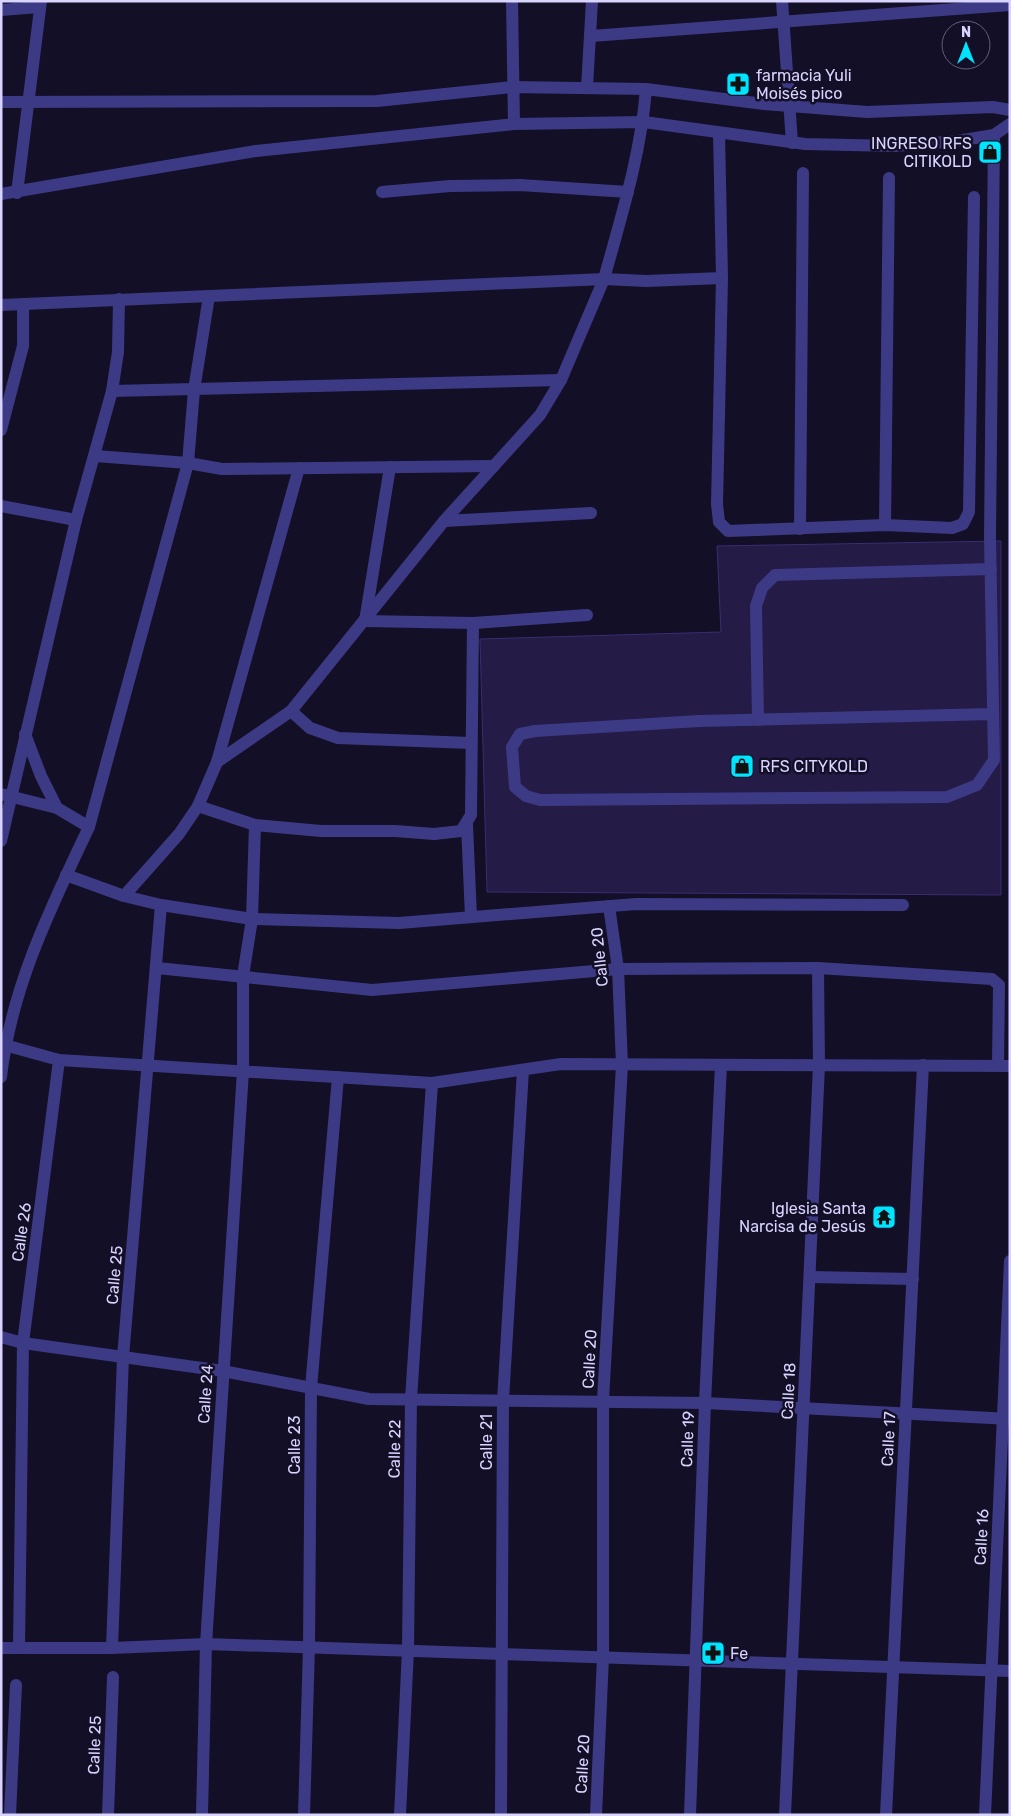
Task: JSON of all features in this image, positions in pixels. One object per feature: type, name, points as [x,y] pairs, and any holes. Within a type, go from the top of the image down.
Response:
[{"type":"street","points":[[512,1],[514,124]]},
{"type":"street","points":[[587,87],[592,1]]},
{"type":"street","points":[[782,1],[792,143]]},
{"type":"street","points":[[1,10],[40,4],[17,193]]},
{"type":"street","points":[[591,36],[1010,5]]},
{"type":"street","points":[[1,102],[29,100],[377,101],[512,87],[587,87],[646,89],[764,104],[867,112],[993,107],[1010,110]]},
{"type":"street","points":[[217,762],[291,711],[366,621],[383,595],[444,521],[540,415],[561,380],[604,279],[628,192],[644,122],[646,89]]},
{"type":"street","points":[[1,194],[17,193],[256,151],[514,124],[644,122],[792,143],[895,146],[957,141],[994,135],[1010,124]]},
{"type":"street","points":[[719,133],[722,278],[719,522],[728,531],[885,525],[952,528],[963,524],[969,512],[974,197]]},
{"type":"street","points":[[993,714],[758,720],[554,730],[520,734],[512,747],[515,787],[526,796],[540,800],[947,797],[976,785],[994,760],[991,569],[994,135]]},
{"type":"street","points":[[800,529],[802,173]]},
{"type":"street","points":[[885,525],[889,178]]},
{"type":"street","points":[[382,192],[450,186],[520,185],[628,192]]},
{"type":"street","points":[[1,305],[604,279],[646,281],[722,278]]},
{"type":"street","points":[[1,1077],[3,1045],[34,946],[89,827],[188,463],[194,390],[209,296]]},
{"type":"street","points":[[1,841],[7,794],[25,734],[76,520],[112,391],[118,352],[120,300]]},
{"type":"street","points":[[1,430],[23,346],[23,304]]},
{"type":"street","points":[[112,391],[561,380]]},
{"type":"street","points":[[95,456],[188,463],[222,469],[494,466]]},
{"type":"street","points":[[366,621],[390,467]]},
{"type":"street","points":[[124,896],[179,834],[198,806],[217,762],[299,468]]},
{"type":"street","points":[[1,506],[76,520]]},
{"type":"street","points":[[444,521],[591,513]]},
{"type":"street","points":[[758,720],[756,606],[762,588],[775,575],[991,569]]},
{"type":"street","points":[[366,621],[473,623],[587,615]]},
{"type":"street","points":[[198,806],[255,825],[322,831],[442,834],[461,831],[467,825],[471,815],[473,623]]},
{"type":"street","points":[[291,711],[310,728],[338,738],[471,743]]},
{"type":"street","points":[[25,734],[41,776],[57,808]]},
{"type":"street","points":[[7,794],[57,808],[89,827]]},
{"type":"street","name":"Calle 24","points":[[202,1815],[206,1644],[243,1071],[243,976],[252,918],[255,825]]},
{"type":"street","points":[[467,825],[471,917]]},
{"type":"street","points":[[66,875],[124,896],[160,905],[252,918],[399,923],[636,904],[903,905]]},
{"type":"street","name":"Calle 25","points":[[112,1648],[123,1357],[157,968],[160,905]]},
{"type":"street","name":"Calle 20","points":[[596,1815],[603,1657],[603,1400],[622,1065],[618,969],[609,906]]},
{"type":"street","points":[[3,1045],[59,1060],[432,1083],[561,1064],[1004,1066],[999,985],[992,979],[818,968],[618,969],[372,990],[157,968]]},
{"type":"street","name":"Calle 18","points":[[785,1815],[820,1065],[818,968]]},
{"type":"street","name":"Calle 26","points":[[19,1648],[23,1342],[59,1060]]},
{"type":"street","name":"Calle 19","points":[[690,1815],[705,1404],[721,1065]]},
{"type":"street","name":"Calle 17","points":[[886,1815],[923,1065]]},
{"type":"street","name":"Calle 21","points":[[501,1815],[503,1400],[523,1070]]},
{"type":"street","name":"Calle 23","points":[[304,1815],[309,1647],[311,1388],[338,1077]]},
{"type":"street","name":"Calle 22","points":[[400,1815],[408,1650],[411,1399],[432,1083]]},
{"type":"street","name":"Calle 16","points":[[985,1815],[991,1671],[1006,1419],[1010,1261]]},
{"type":"street","points":[[810,1277],[912,1279]]},
{"type":"street","points":[[1,1336],[23,1342],[223,1371],[369,1399],[603,1400],[1006,1419]]},
{"type":"street","points":[[1,1648],[112,1648],[206,1644],[1010,1671]]},
{"type":"street","name":"Calle 25","points":[[108,1815],[113,1676]]},
{"type":"street","points":[[10,1815],[16,1685]]},
{"type":"building","name":"RFS CITYKOLD","points":[[1001,541],[1001,895],[487,892],[480,639],[721,632],[717,546]]},
{"type":"place","name":"farmacia Yuli Moisés pico","points":[[738,84]]},
{"type":"place","name":"INGRESO RFS CITIKOLD","points":[[990,152]]},
{"type":"place","name":"RFS CITYKOLD","points":[[742,766]]},
{"type":"place","name":"Iglesia Santa Narcisa de Jesús","points":[[884,1217]]},
{"type":"place","name":"Fe","points":[[713,1653]]}]
